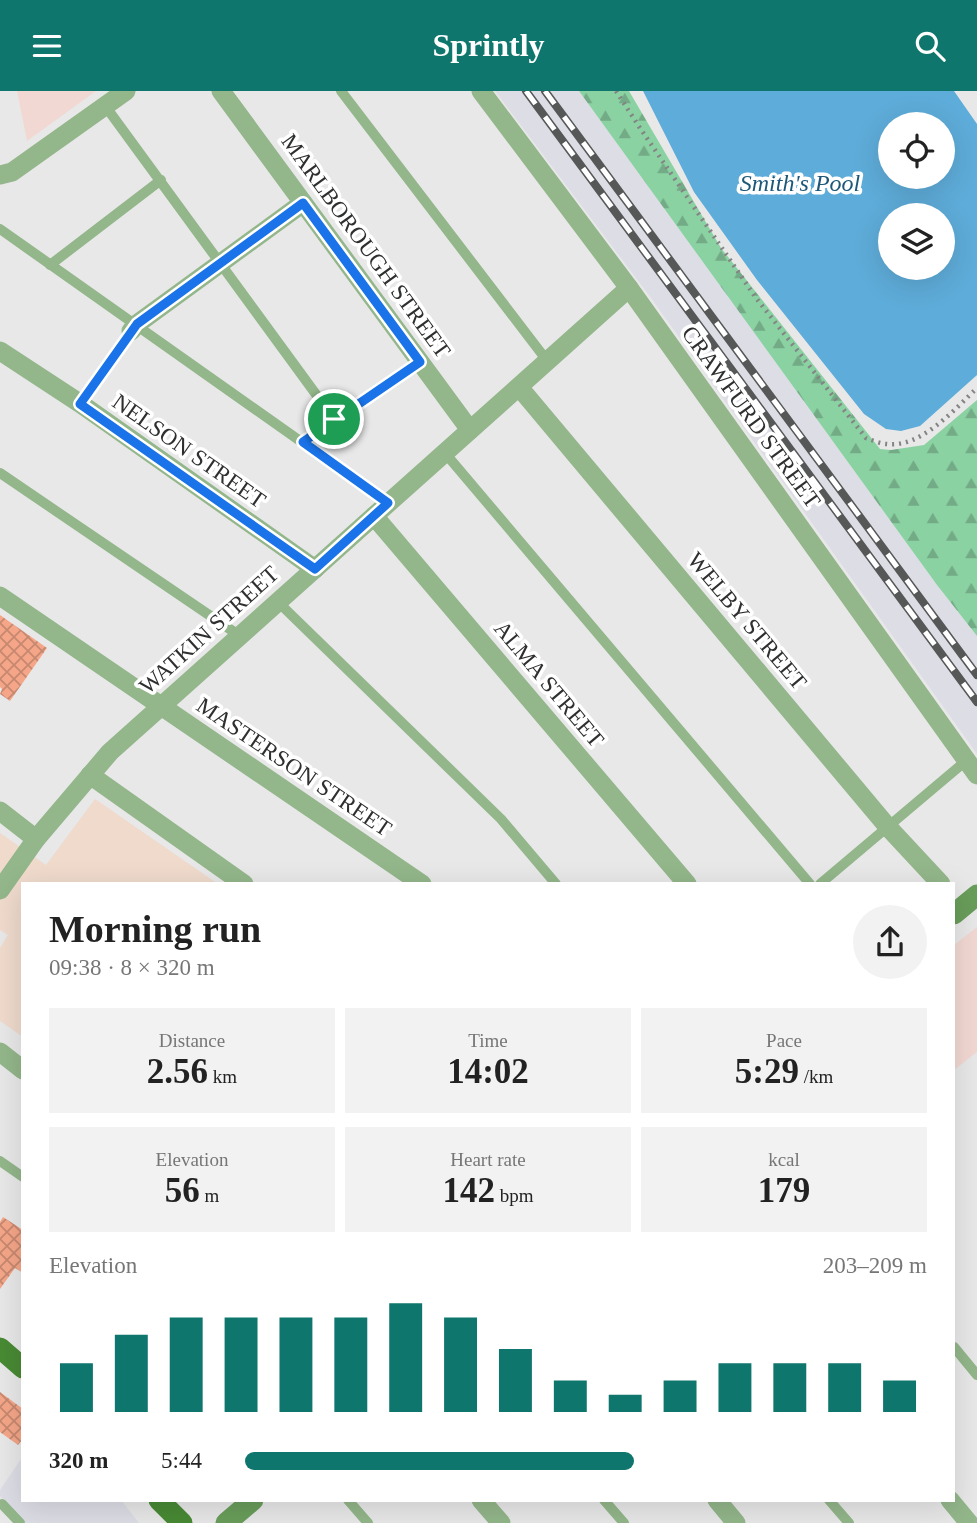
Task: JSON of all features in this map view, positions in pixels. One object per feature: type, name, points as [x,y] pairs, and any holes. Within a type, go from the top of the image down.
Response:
[{"type":"main road","points":[[0,1347],[21,1366]]},
{"type":"main road","points":[[161,1502],[182,1523]]},
{"type":"street","points":[[0,175],[12,171],[127,91]]},
{"type":"street","name":"MARLBOROUGH STREET","points":[[221,91],[471,430]]},
{"type":"street","name":"CRAWFURD STREET","points":[[481,91],[629,288],[972,767]]},
{"type":"street","points":[[134,328],[303,203]]},
{"type":"street","name":"WATKIN STREET","points":[[0,890],[36,839],[110,752],[629,288]]},
{"type":"street","name":"NELSON STREET","points":[[0,351],[315,569]]},
{"type":"street","name":"WELBY STREET","points":[[519,387],[887,826],[939,882]]},
{"type":"street","name":"ALMA STREET","points":[[381,510],[685,882]]},
{"type":"street","name":"MASTERSON STREET","points":[[0,596],[419,882]]},
{"type":"street","points":[[90,775],[241,882]]},
{"type":"street","points":[[0,811],[36,839]]},
{"type":"street","points":[[0,1052],[21,1068]]},
{"type":"street","points":[[226,1523],[251,1502]]},
{"type":"street","points":[[483,1502],[500,1523]]},
{"type":"street","points":[[719,1502],[736,1523]]},
{"type":"street","points":[[952,1502],[969,1523]]},
{"type":"lane","points":[[341,91],[548,362]]},
{"type":"lane","points":[[106,107],[334,419]]},
{"type":"lane","points":[[50,265],[161,180]]},
{"type":"lane","points":[[0,229],[134,328],[303,442],[381,510]]},
{"type":"lane","points":[[303,442],[420,362]]},
{"type":"lane","points":[[444,453],[808,882]]},
{"type":"lane","points":[[0,473],[240,636]]},
{"type":"lane","points":[[278,602],[501,819],[554,882]]},
{"type":"lane","points":[[822,882],[887,826],[972,767]]},
{"type":"lane","points":[[0,1161],[21,1176]]},
{"type":"lane","points":[[955,1348],[977,1375]]},
{"type":"lane","points":[[350,1502],[368,1523]]},
{"type":"lane","points":[[606,1502],[624,1523]]},
{"type":"lane","points":[[831,1502],[849,1523]]},
{"type":"lane","points":[[2,1504],[20,1523]]},
{"type":"path","points":[[616,91],[755,298],[866,438],[887,445],[911,442],[939,424],[977,388]]},
{"type":"path","points":[[80,404],[134,328]]},
{"type":"shaded area","points":[[17,91],[96,91],[27,141]]},
{"type":"shaded area","points":[[495,91],[579,91],[937,585],[977,636],[977,754],[651,298]]},
{"type":"shaded area","points":[[95,799],[215,882],[21,882],[21,1036],[0,1021],[0,948],[8,935],[0,930],[0,833],[46,865]]},
{"type":"shaded area","points":[[977,927],[977,1052],[955,1069],[955,944]]},
{"type":"shaded area","points":[[21,1459],[21,1502],[123,1502],[139,1523],[25,1523],[0,1496],[0,1490]]},
{"type":"green space","points":[[579,91],[629,91],[721,248],[880,449],[924,445],[977,400],[977,636],[937,585]]},
{"type":"water","name":"Smith's Pool","points":[[643,91],[954,91],[977,124],[977,375],[920,426],[901,431],[886,429],[864,414],[757,280],[694,192]]},
{"type":"building","points":[[0,615],[47,648],[10,701],[0,694]]},
{"type":"building","points":[[3,1217],[21,1229],[21,1272],[15,1268],[0,1289],[0,1222]]},
{"type":"building","points":[[0,1392],[21,1408],[21,1441],[18,1445],[0,1432]]},
{"type":"railway","points":[[526,91],[977,702]]},
{"type":"railway","points":[[545,91],[977,675]]},
{"type":"route","points":[[303,203],[420,362],[334,419],[303,442],[388,503],[315,569],[80,404],[137,324],[303,203]]}]
